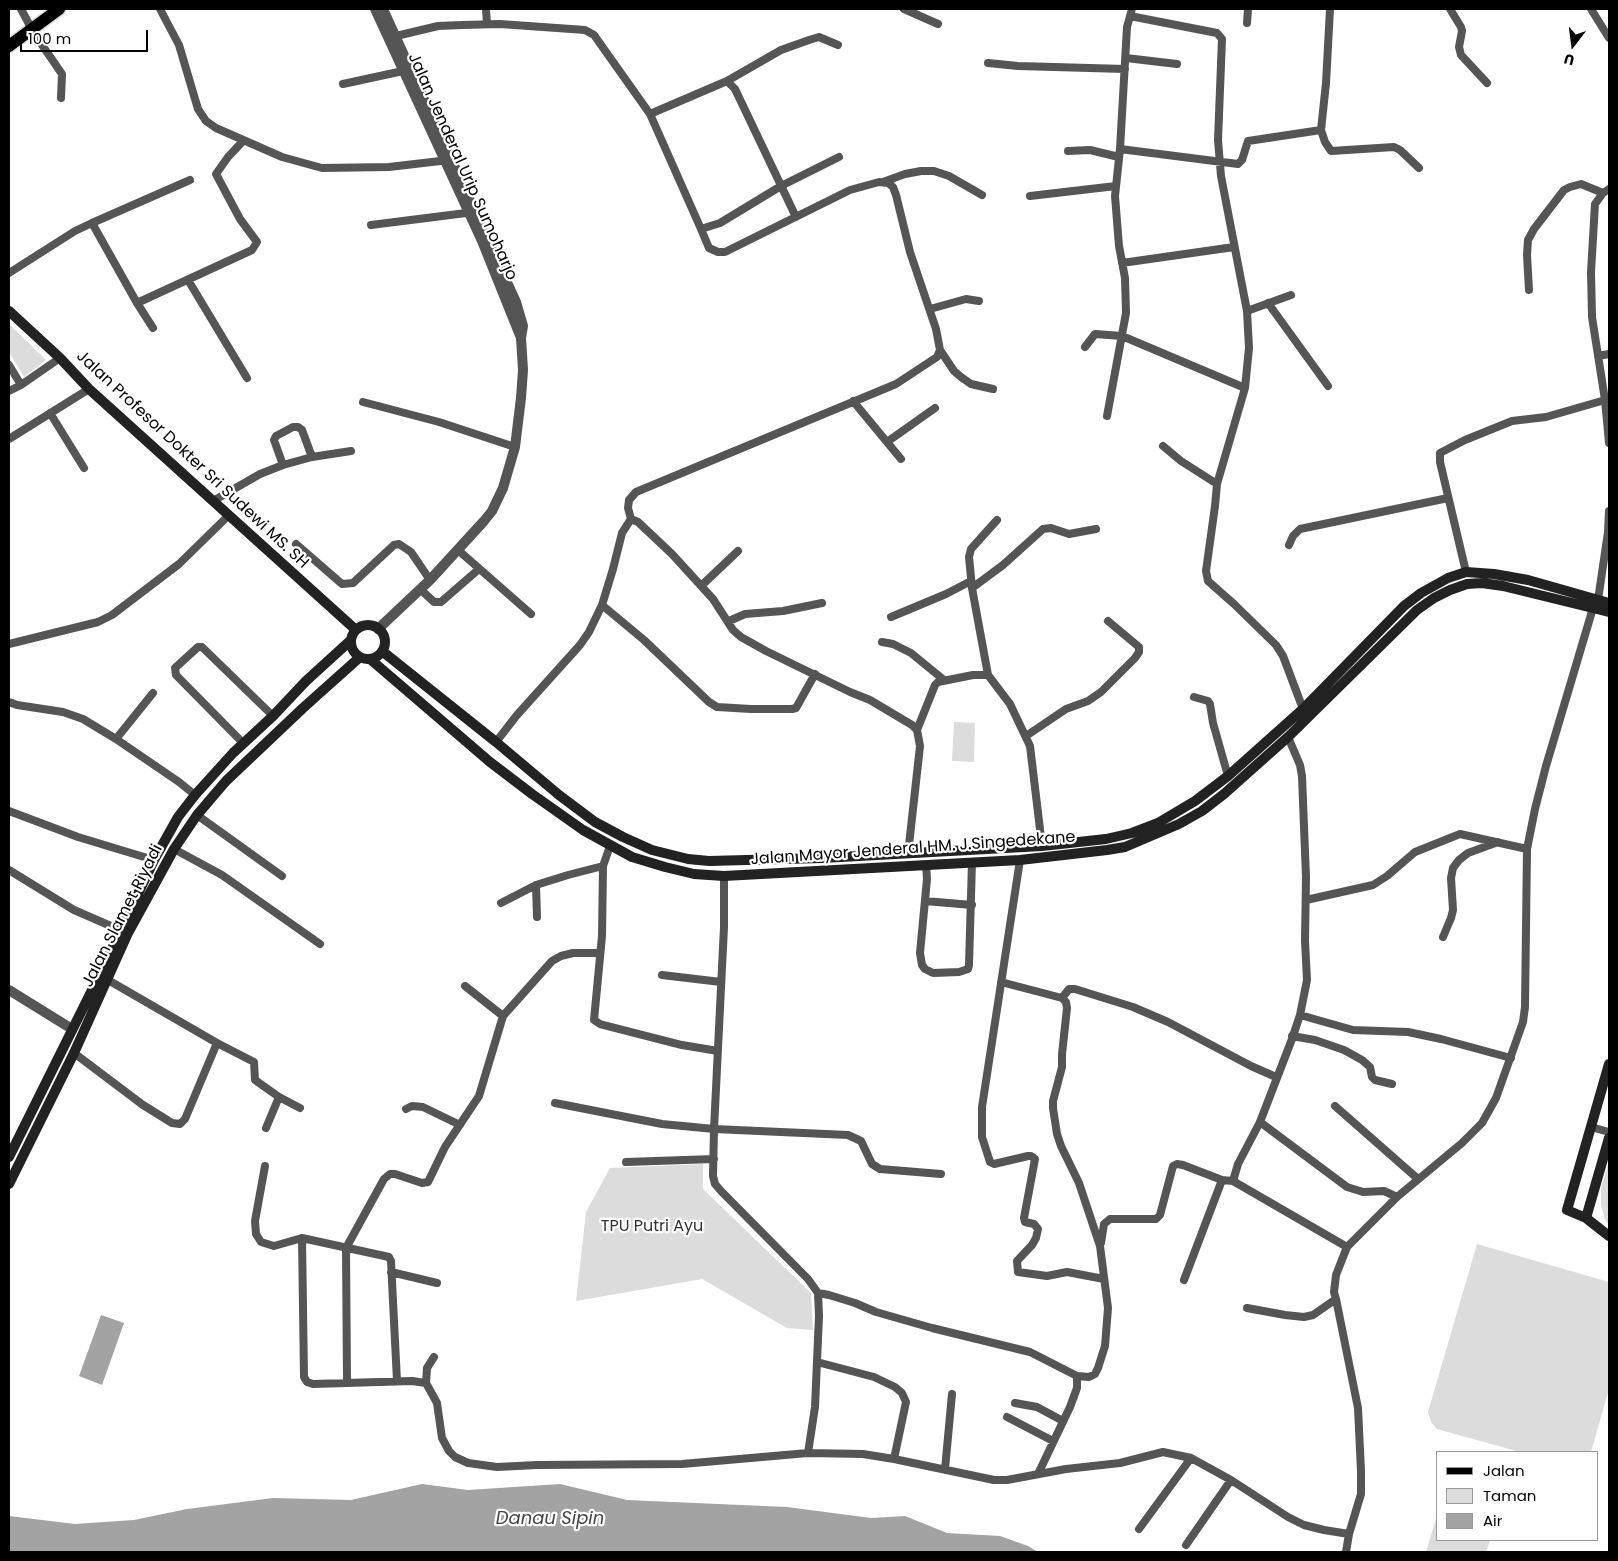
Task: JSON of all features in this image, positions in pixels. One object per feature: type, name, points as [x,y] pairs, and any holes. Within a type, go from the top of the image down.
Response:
[{"type":"main road","points":[[9,46],[51,9]]},
{"type":"main road","points":[[9,39],[59,9]]},
{"type":"main road","name":"Jalan Profesor Dokter Sri Sudewi MS. SH","points":[[9,311],[60,358],[88,389],[356,630]]},
{"type":"main road","name":"Jalan Mayor Jenderal HM. J.Singedekane","points":[[382,652],[595,822],[652,850],[688,859],[709,861],[822,858],[1042,846],[1106,839],[1132,833],[1158,823],[1188,805],[1228,776],[1303,709],[1404,606],[1421,593],[1448,578],[1466,572],[1494,574],[1528,580],[1595,604],[1609,612]]},
{"type":"main road","name":"Jalan Mayor Jenderal HM. J.Singedekane","points":[[365,658],[490,762],[532,794],[583,830],[632,857],[694,874],[724,876],[823,872],[1020,860],[1125,847],[1179,824],[1202,811],[1224,794],[1288,737],[1418,610],[1434,598],[1459,587],[1482,583],[1595,604],[1609,603]]},
{"type":"main road","points":[[368,625],[378,628],[384,639],[382,652],[365,658],[353,650],[351,640],[356,630],[368,625]]},
{"type":"main road","name":"Jalan Slamet Riyadi","points":[[10,1155],[154,860],[178,817],[195,795],[243,743],[351,640]]},
{"type":"main road","name":"Jalan Slamet Riyadi","points":[[9,1184],[74,1053],[128,933],[174,849],[197,815],[226,781],[303,708],[365,658]]},
{"type":"main road","points":[[217,770],[226,781]]},
{"type":"main road","points":[[844,857],[844,870]]},
{"type":"main road","points":[[822,858],[823,872]]},
{"type":"main road","points":[[1609,1064],[1567,1210],[1586,1218],[1609,1236]]},
{"type":"main road","points":[[1586,1218],[1609,1138]]},
{"type":"main road","points":[[10,1155],[23,1157]]},
{"type":"street","points":[[21,9],[30,27],[62,74],[61,98]]},
{"type":"street","points":[[160,9],[179,46],[198,109],[206,120],[216,128],[282,157],[322,168],[389,167],[449,160]]},
{"type":"street","name":"Jalan Jenderal Urip Sumoharjo","points":[[375,9],[392,37],[472,213],[521,314],[523,326],[521,338],[522,398],[514,447],[499,498],[488,517],[458,550],[430,580],[378,628]]},
{"type":"street","name":"Jalan Jenderal Urip Sumoharjo","points":[[383,9],[403,71],[449,160]]},
{"type":"street","points":[[486,9],[488,24]]},
{"type":"street","points":[[904,9],[938,24]]},
{"type":"street","points":[[1247,23],[1248,9]]},
{"type":"street","points":[[1330,9],[1326,83],[1320,130],[1331,151],[1394,147],[1400,150],[1419,168]]},
{"type":"street","points":[[1450,9],[1461,27],[1459,47],[1461,55],[1486,83]]},
{"type":"street","points":[[1592,9],[1609,38]]},
{"type":"street","points":[[1107,416],[1126,313],[1115,196],[1120,153],[1127,27],[1131,12],[1217,33],[1221,36],[1222,58],[1218,140],[1221,176],[1247,311],[1249,348],[1245,388],[1217,484],[1216,506],[1207,562],[1208,581],[1276,645],[1283,656],[1303,709]]},
{"type":"street","points":[[392,37],[438,26],[488,24],[541,26],[592,33],[650,114],[709,248],[712,250],[722,252],[850,190],[884,182],[905,174],[934,171],[949,176],[982,195]]},
{"type":"street","points":[[650,114],[727,81],[781,50],[819,37],[838,44]]},
{"type":"street","points":[[1126,58],[1177,64]]},
{"type":"street","points":[[988,63],[1018,66],[1125,69]]},
{"type":"street","points":[[343,84],[403,71]]},
{"type":"street","points":[[727,81],[735,89],[796,216]]},
{"type":"street","points":[[1068,151],[1090,150],[1220,163],[1240,163],[1246,142],[1250,140],[1291,136],[1320,130]]},
{"type":"street","points":[[137,304],[252,250],[257,242],[240,219],[216,174],[243,141]]},
{"type":"street","points":[[701,229],[720,223],[781,186],[839,157]]},
{"type":"street","points":[[9,273],[75,231],[190,180]]},
{"type":"street","points":[[884,182],[888,183],[894,191],[910,252],[936,329],[940,350],[954,371],[961,377],[971,384],[992,389]]},
{"type":"street","points":[[1529,290],[1528,240],[1564,190],[1582,184],[1606,191]]},
{"type":"street","points":[[1030,196],[1116,186]]},
{"type":"street","points":[[1606,191],[1598,198],[1594,210],[1591,272],[1592,317],[1605,400],[1609,443]]},
{"type":"street","points":[[371,225],[472,213]]},
{"type":"street","points":[[92,223],[137,304],[153,328]]},
{"type":"street","points":[[1122,263],[1234,246]]},
{"type":"street","points":[[188,280],[247,378]]},
{"type":"street","points":[[1247,311],[1291,294]]},
{"type":"street","points":[[930,309],[966,299],[979,301]]},
{"type":"street","points":[[1268,303],[1328,386]]},
{"type":"street","points":[[1085,347],[1095,334],[1122,336],[1245,388]]},
{"type":"street","points":[[496,742],[517,715],[584,639],[602,605],[622,533],[631,519],[628,508],[629,500],[636,492],[903,380],[936,357],[940,350]]},
{"type":"street","points":[[1598,356],[1609,354]]},
{"type":"street","points":[[9,391],[60,358]]},
{"type":"street","points":[[9,365],[21,385]]},
{"type":"street","points":[[9,439],[88,389]]},
{"type":"street","points":[[1466,572],[1440,462],[1440,453],[1465,440],[1512,421],[1546,417],[1605,400]]},
{"type":"street","points":[[853,401],[901,459]]},
{"type":"street","points":[[363,402],[432,420],[514,447]]},
{"type":"street","points":[[888,442],[935,408]]},
{"type":"street","points":[[50,413],[84,468]]},
{"type":"street","points":[[282,465],[274,440],[276,436],[293,427],[298,427],[302,430],[312,457]]},
{"type":"street","points":[[1163,446],[1181,461],[1217,484]]},
{"type":"street","points":[[213,500],[260,474],[282,465],[312,457],[351,451]]},
{"type":"street","points":[[1289,545],[1293,536],[1300,529],[1448,498]]},
{"type":"street","points":[[1346,1552],[1349,1534],[1361,1494],[1361,1471],[1358,1408],[1334,1292],[1336,1275],[1348,1247],[1397,1197],[1482,1123],[1496,1098],[1511,1058],[1526,1007],[1528,849],[1546,766],[1595,604],[1608,540],[1609,511]]},
{"type":"street","points":[[9,644],[98,622],[112,615],[179,564],[229,515]]},
{"type":"street","points":[[631,519],[638,522],[672,554],[701,586],[729,621],[733,630],[749,642],[870,700],[912,725],[917,730]]},
{"type":"street","points":[[997,520],[971,549],[969,557],[972,585],[988,675],[1010,704],[1026,736],[1033,757],[1042,846]]},
{"type":"street","points":[[891,617],[972,585],[1003,565],[1043,529],[1051,528],[1069,534],[1096,529]]},
{"type":"street","points":[[296,544],[342,584],[353,583],[394,545],[399,544],[411,552],[430,580]]},
{"type":"street","points":[[458,550],[531,614]]},
{"type":"street","points":[[701,586],[738,550]]},
{"type":"street","points":[[420,589],[434,602],[441,602],[479,569]]},
{"type":"street","points":[[729,621],[745,614],[783,611],[822,603]]},
{"type":"street","points":[[602,605],[644,640],[678,674],[717,707],[751,709],[796,708],[815,674]]},
{"type":"street","points":[[1026,736],[1066,709],[1088,701],[1101,692],[1135,658],[1139,652],[1139,647],[1108,621]]},
{"type":"street","points":[[882,642],[893,644],[911,653],[944,680]]},
{"type":"street","points":[[243,743],[176,676],[176,668],[198,647],[206,650],[273,716]]},
{"type":"street","points":[[908,854],[920,746],[917,730],[935,685],[944,680],[973,675],[988,675]]},
{"type":"street","points":[[116,739],[153,693]]},
{"type":"street","points":[[1194,698],[1208,701],[1210,704],[1213,723],[1228,776]]},
{"type":"street","points":[[9,702],[63,712],[83,720],[116,739],[195,795]]},
{"type":"street","points":[[1233,1181],[1238,1164],[1260,1122],[1300,1015],[1307,980],[1302,776],[1300,765],[1288,737]]},
{"type":"street","points":[[9,811],[78,837],[154,860]]},
{"type":"street","points":[[197,815],[282,876]]},
{"type":"street","points":[[1306,900],[1373,885],[1416,852],[1455,836],[1464,835],[1528,849]]},
{"type":"street","points":[[1443,937],[1453,910],[1451,878],[1453,868],[1468,853],[1500,842]]},
{"type":"street","points":[[610,846],[603,866],[602,936],[594,1020],[682,1046],[718,1051]]},
{"type":"street","points":[[174,849],[222,876],[320,944]]},
{"type":"street","points":[[1020,860],[982,1107],[981,1129],[990,1162],[994,1164],[1028,1156],[1035,1159],[1024,1218],[1025,1222],[1034,1224],[1038,1229],[1032,1245],[1018,1261],[1018,1272],[1047,1276],[1067,1272],[1104,1279]]},
{"type":"street","points":[[926,865],[927,879],[920,953],[922,965],[933,973],[959,972],[968,970],[972,905],[972,862]]},
{"type":"street","points":[[501,903],[536,885],[603,866]]},
{"type":"street","points":[[9,870],[74,910],[120,930]]},
{"type":"street","points":[[724,876],[724,927],[713,1176],[716,1184],[808,1279],[818,1293],[817,1362],[808,1453]]},
{"type":"street","points":[[536,885],[537,917]]},
{"type":"street","points":[[925,901],[972,905]]},
{"type":"street","points":[[347,1383],[346,1248],[386,1176],[396,1174],[422,1183],[428,1182],[445,1147],[479,1096],[503,1016],[552,960],[573,953],[600,952]]},
{"type":"street","points":[[662,975],[721,982]]},
{"type":"street","points":[[108,980],[217,1043],[254,1062],[255,1080],[279,1097],[300,1108]]},
{"type":"street","points":[[818,1293],[855,1303],[876,1312],[913,1323],[1030,1352],[1077,1376],[1089,1377],[1095,1374],[1105,1346],[1108,1308],[1100,1246],[1079,1183],[1062,1146],[1055,1122],[1053,1101],[1062,1068],[1066,1002],[1062,998],[1001,982]]},
{"type":"street","points":[[465,986],[503,1016]]},
{"type":"street","points":[[1062,998],[1069,989],[1075,989],[1133,1007],[1168,1022],[1251,1066],[1276,1077]]},
{"type":"street","points":[[9,990],[72,1029]]},
{"type":"street","points":[[1300,1015],[1353,1030],[1408,1032],[1441,1038],[1511,1058]]},
{"type":"street","points":[[1292,1036],[1315,1040],[1344,1050],[1370,1067],[1372,1077],[1375,1080],[1392,1084]]},
{"type":"street","points":[[74,1053],[143,1105],[172,1123],[180,1124],[185,1119],[217,1043]]},
{"type":"street","points":[[266,1128],[279,1097]]},
{"type":"street","points":[[555,1103],[662,1124],[714,1129],[848,1135],[861,1141],[872,1164],[880,1169],[941,1174]]},
{"type":"street","points":[[406,1109],[412,1106],[423,1107],[460,1125]]},
{"type":"street","points":[[1335,1106],[1418,1179]]},
{"type":"street","points":[[1260,1122],[1347,1187],[1363,1192],[1384,1191],[1397,1197]]},
{"type":"street","points":[[1591,1127],[1609,1132]]},
{"type":"street","points":[[626,1162],[714,1159]]},
{"type":"street","points":[[1100,1246],[1106,1221],[1125,1218],[1156,1219],[1160,1215],[1173,1166],[1177,1164],[1222,1180],[1233,1181],[1348,1247]]},
{"type":"street","points":[[265,1166],[255,1221],[256,1234],[261,1242],[274,1246],[302,1238],[388,1256],[391,1261],[397,1381]]},
{"type":"street","points":[[1184,1280],[1222,1180]]},
{"type":"street","points":[[302,1238],[304,1377],[306,1382],[313,1384],[397,1381],[426,1383]]},
{"type":"street","points":[[391,1272],[438,1283]]},
{"type":"street","points":[[1247,1308],[1304,1317],[1313,1315],[1336,1300]]},
{"type":"street","points":[[434,1357],[427,1368],[426,1383],[437,1403],[442,1438],[448,1451],[455,1457],[468,1463],[497,1467],[682,1464],[808,1453],[863,1454],[994,1480],[1008,1480],[1120,1463],[1163,1452],[1191,1458],[1231,1480],[1288,1517],[1324,1530],[1349,1534]]},
{"type":"street","points":[[817,1362],[874,1377],[895,1386],[902,1393],[906,1402],[894,1459]]},
{"type":"street","points":[[1038,1474],[1077,1388],[1077,1376]]},
{"type":"street","points":[[945,1469],[952,1394]]},
{"type":"street","points":[[1015,1403],[1037,1407],[1063,1422]]},
{"type":"street","points":[[1007,1417],[1053,1441]]},
{"type":"street","points":[[1139,1529],[1191,1458]]},
{"type":"street","points":[[1186,1545],[1231,1480]]},
{"type":"green space","points":[[9,324],[46,360],[24,377],[9,352]]},
{"type":"green space","points":[[954,722],[975,723],[974,762],[952,761]]},
{"type":"green space","points":[[1609,1161],[1609,1225],[1605,1220],[1601,1205],[1601,1188]]},
{"type":"green space","name":"TPU Putri Ayu","points":[[703,1164],[703,1189],[811,1293],[813,1330],[787,1328],[702,1279],[576,1301],[586,1212],[610,1168]]},
{"type":"green space","points":[[1477,1244],[1609,1282],[1609,1389],[1591,1451],[1516,1451],[1437,1429],[1431,1422],[1428,1412]]},
{"type":"green space","points":[[1436,1518],[1436,1541],[1490,1541],[1486,1552],[1426,1552]]},
{"type":"water","points":[[101,1315],[124,1323],[102,1385],[79,1376]]},
{"type":"water","name":"Danau Sipin","points":[[422,1484],[468,1490],[560,1484],[627,1500],[787,1507],[871,1518],[905,1516],[947,1533],[1000,1536],[1028,1546],[1038,1552],[9,1552],[9,1516],[75,1524],[134,1520],[187,1509],[273,1498],[351,1500]]}]
